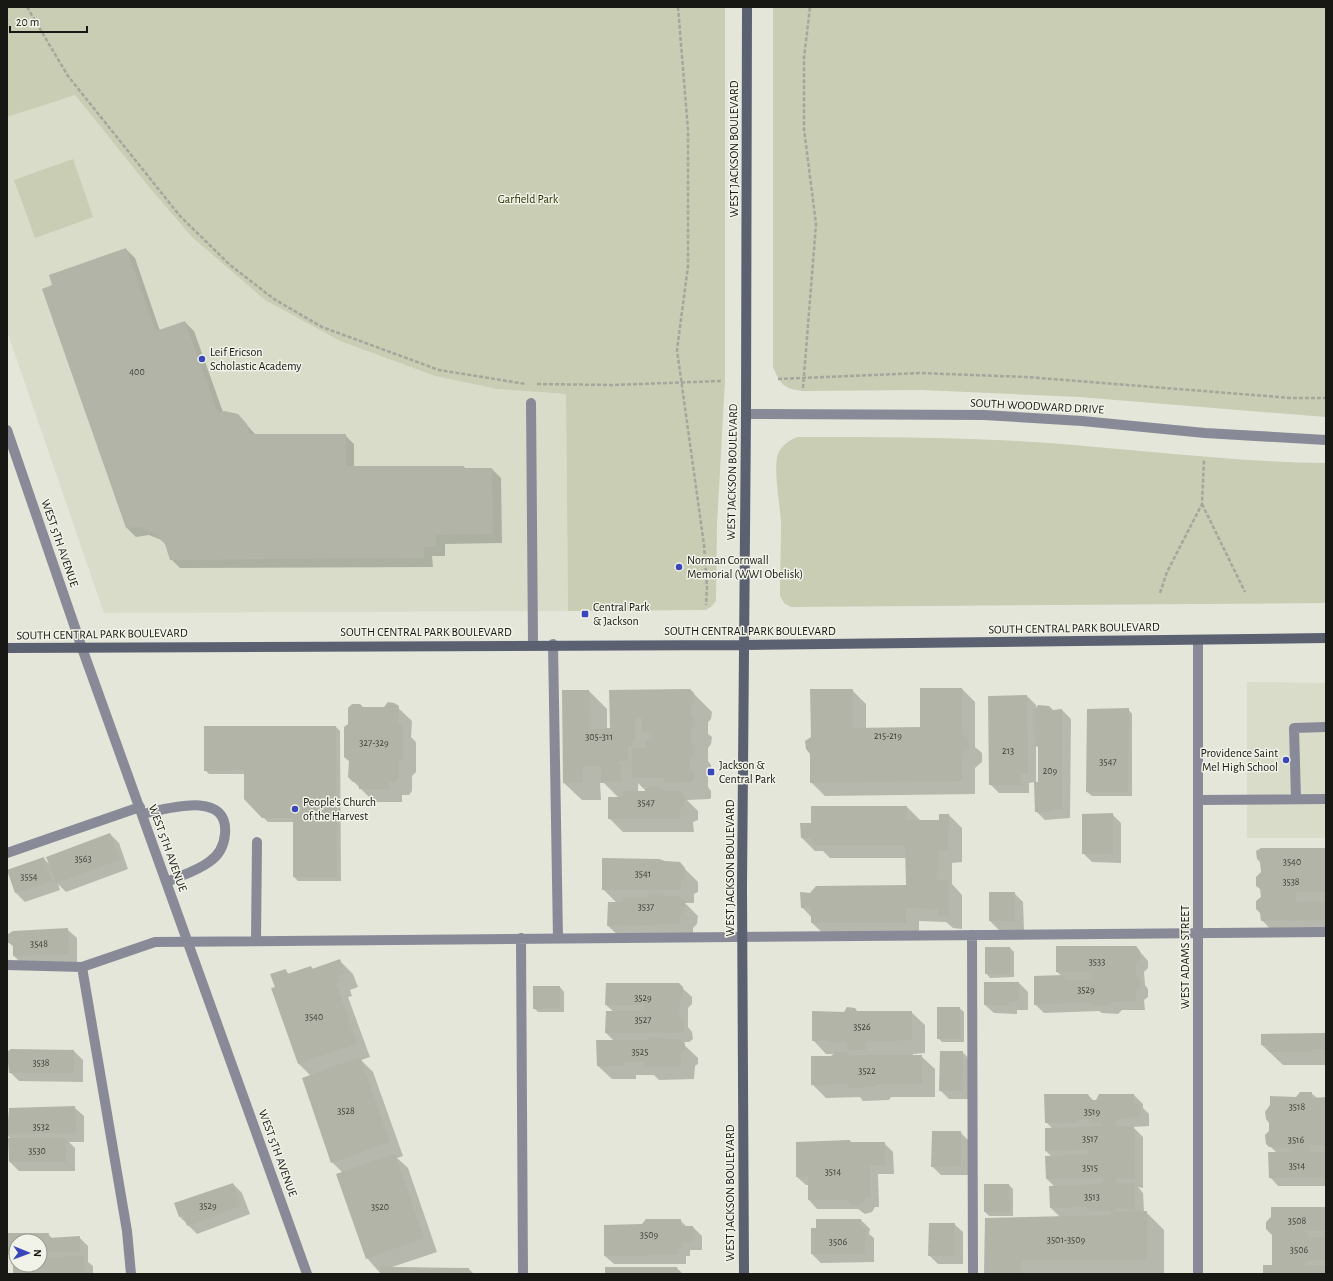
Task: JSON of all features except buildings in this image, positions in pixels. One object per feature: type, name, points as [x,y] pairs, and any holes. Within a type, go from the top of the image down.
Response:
[{"type":"street","name":"WEST JACKSON BOULEVARD","points":[[744,1274],[742,936],[747,7]]},
{"type":"street","points":[[531,402],[533,644]]},
{"type":"street","name":"SOUTH WOODWARD DRIVE","points":[[746,414],[984,415],[1082,420],[1205,433],[1326,440]]},
{"type":"street","name":"WEST 5TH AVENUE","points":[[7,430],[82,648],[307,1274]]},
{"type":"street","name":"SOUTH CENTRAL PARK BOULEVARD","points":[[7,648],[533,644],[744,645],[1326,638]]},
{"type":"street","name":"WEST ADAMS STREET","points":[[1198,640],[1198,1274]]},
{"type":"street","points":[[553,644],[558,938]]},
{"type":"street","points":[[1296,799],[1294,728],[1326,727]]},
{"type":"street","points":[[1198,800],[1326,799]]},
{"type":"street","points":[[7,853],[141,811],[187,804],[198,804],[212,808],[221,816],[225,832],[223,848],[209,862],[167,882]]},
{"type":"street","points":[[256,940],[257,842]]},
{"type":"street","points":[[7,965],[82,967],[155,942],[188,941],[1326,932]]},
{"type":"street","points":[[972,935],[973,1274]]},
{"type":"street","points":[[521,938],[523,1274]]},
{"type":"street","points":[[82,967],[126,1231],[131,1274]]},
{"type":"path","points":[[27,7],[68,76],[180,216],[230,265],[274,299],[322,326],[438,370],[517,384],[613,385],[721,381]]},
{"type":"path","points":[[678,7],[688,130],[688,266],[677,350],[694,462],[704,546],[707,588],[706,605]]},
{"type":"path","points":[[803,388],[816,224],[804,129],[804,58],[810,7]]},
{"type":"path","points":[[778,378],[919,373],[1027,377],[1291,398],[1326,398]]},
{"type":"path","points":[[1160,593],[1167,572],[1202,504],[1204,460]]},
{"type":"path","points":[[1202,504],[1245,592]]},
{"type":"shaded area","name":"Leif Ericson Scholastic Academy","points":[[74,94],[149,187],[193,237],[265,300],[340,341],[435,376],[497,389],[566,394],[568,611],[104,613],[7,331],[7,117]]},
{"type":"shaded area","name":"Providence Saint Mel High School","points":[[1247,682],[1326,683],[1326,838],[1247,838]]},
{"type":"green space","name":"Garfield Park","points":[[7,7],[725,7],[725,381],[717,524],[716,601],[712,606],[706,610],[568,611],[566,394],[497,389],[435,376],[340,341],[265,300],[192,237],[149,187],[75,95],[7,117]]},
{"type":"green space","points":[[773,7],[1326,7],[1326,417],[1079,397],[921,390],[803,391],[791,389],[784,385],[778,378],[773,367]]},
{"type":"green space","points":[[73,159],[93,217],[35,238],[14,180]]},
{"type":"green space","points":[[798,437],[924,438],[1018,441],[1222,458],[1326,463],[1326,603],[791,607],[784,603],[780,596],[781,522],[776,468],[778,454],[781,448],[789,441]]},
{"type":"place","name":"Leif Ericson Scholastic Academy","points":[[202,359]]},
{"type":"place","name":"Norman Cornwall Memorial (WWI Obelisk)","points":[[679,567]]},
{"type":"place","name":"Central Park & Jackson","points":[[585,614]]},
{"type":"place","name":"Providence Saint Mel High School","points":[[1286,760]]},
{"type":"place","name":"Jackson & Central Park","points":[[711,772]]},
{"type":"place","name":"People's Church of the Harvest","points":[[295,809]]}]
